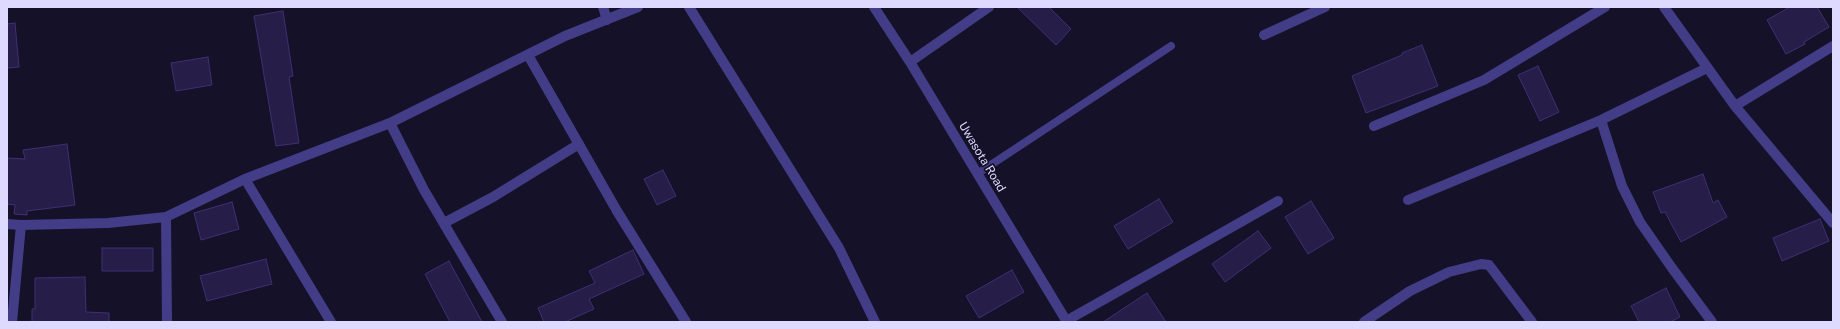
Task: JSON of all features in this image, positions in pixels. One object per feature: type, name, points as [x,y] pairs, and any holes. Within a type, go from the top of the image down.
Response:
[{"type":"street","points":[[603,7],[607,20]]},
{"type":"street","points":[[7,224],[108,223],[166,217],[245,179],[390,123],[566,36],[638,7]]},
{"type":"street","points":[[689,7],[840,248],[875,322]]},
{"type":"street","name":"Uwasota Road","points":[[874,7],[910,62],[1067,321]]},
{"type":"street","points":[[910,62],[989,7]]},
{"type":"street","points":[[1264,35],[1325,7]]},
{"type":"street","points":[[1374,126],[1484,80],[1605,7]]},
{"type":"street","points":[[1664,7],[1735,106],[1833,223]]},
{"type":"street","points":[[1735,106],[1833,46]]},
{"type":"street","points":[[528,54],[617,211],[686,322]]},
{"type":"street","points":[[1408,200],[1601,120],[1708,68]]},
{"type":"street","points":[[1601,120],[1622,186],[1640,222],[1712,322]]},
{"type":"street","points":[[390,123],[424,190],[502,322]]},
{"type":"street","points":[[444,224],[493,197],[579,144]]},
{"type":"street","points":[[245,179],[331,322]]},
{"type":"street","points":[[1067,321],[1278,201]]},
{"type":"street","points":[[166,217],[167,322]]},
{"type":"street","points":[[12,322],[21,225]]},
{"type":"street","points":[[1364,322],[1410,291],[1449,272],[1481,264],[1489,265],[1532,322]]},
{"type":"lane","points":[[977,174],[1171,46]]},
{"type":"building","points":[[1017,7],[1049,7],[1071,29],[1056,45]]},
{"type":"building","points":[[1790,7],[1817,7],[1829,27],[1804,42],[1805,44],[1786,54],[1767,20]]},
{"type":"building","points":[[283,11],[293,76],[289,77],[299,143],[276,146],[254,16]]},
{"type":"building","points":[[15,23],[19,67],[7,68],[7,24]]},
{"type":"building","points":[[1422,45],[1438,86],[1366,113],[1352,76]]},
{"type":"building","points":[[208,57],[212,85],[176,91],[171,63]]},
{"type":"building","points":[[1538,66],[1559,112],[1540,121],[1518,75]]},
{"type":"building","points":[[67,144],[75,205],[27,211],[27,215],[14,214],[15,205],[7,204],[7,158],[25,159],[23,150]]},
{"type":"building","points":[[663,170],[676,196],[657,205],[644,179]]},
{"type":"building","points":[[1703,174],[1713,203],[1718,200],[1727,217],[1681,242],[1665,212],[1661,213],[1653,192]]},
{"type":"building","points":[[1159,199],[1173,222],[1128,249],[1114,226]]},
{"type":"building","points":[[1311,201],[1334,238],[1308,254],[1285,217]]},
{"type":"building","points":[[232,202],[239,229],[201,240],[194,213]]},
{"type":"building","points":[[1820,219],[1829,241],[1782,261],[1773,238]]},
{"type":"building","points":[[1258,231],[1271,248],[1225,282],[1212,264]]},
{"type":"building","points":[[102,248],[153,248],[153,271],[102,271]]},
{"type":"building","points":[[633,250],[644,274],[589,299],[594,309],[565,322],[544,322],[538,308],[595,283],[589,271]]},
{"type":"building","points":[[266,259],[272,284],[207,301],[200,276]]},
{"type":"building","points":[[449,261],[482,322],[450,322],[425,274]]},
{"type":"building","points":[[1012,270],[1024,292],[979,318],[966,296]]},
{"type":"building","points":[[85,277],[86,312],[109,313],[109,322],[32,322],[32,309],[35,309],[35,278]]},
{"type":"building","points":[[1666,288],[1680,317],[1670,322],[1639,322],[1631,306]]},
{"type":"building","points":[[1147,293],[1166,322],[1103,322]]}]
